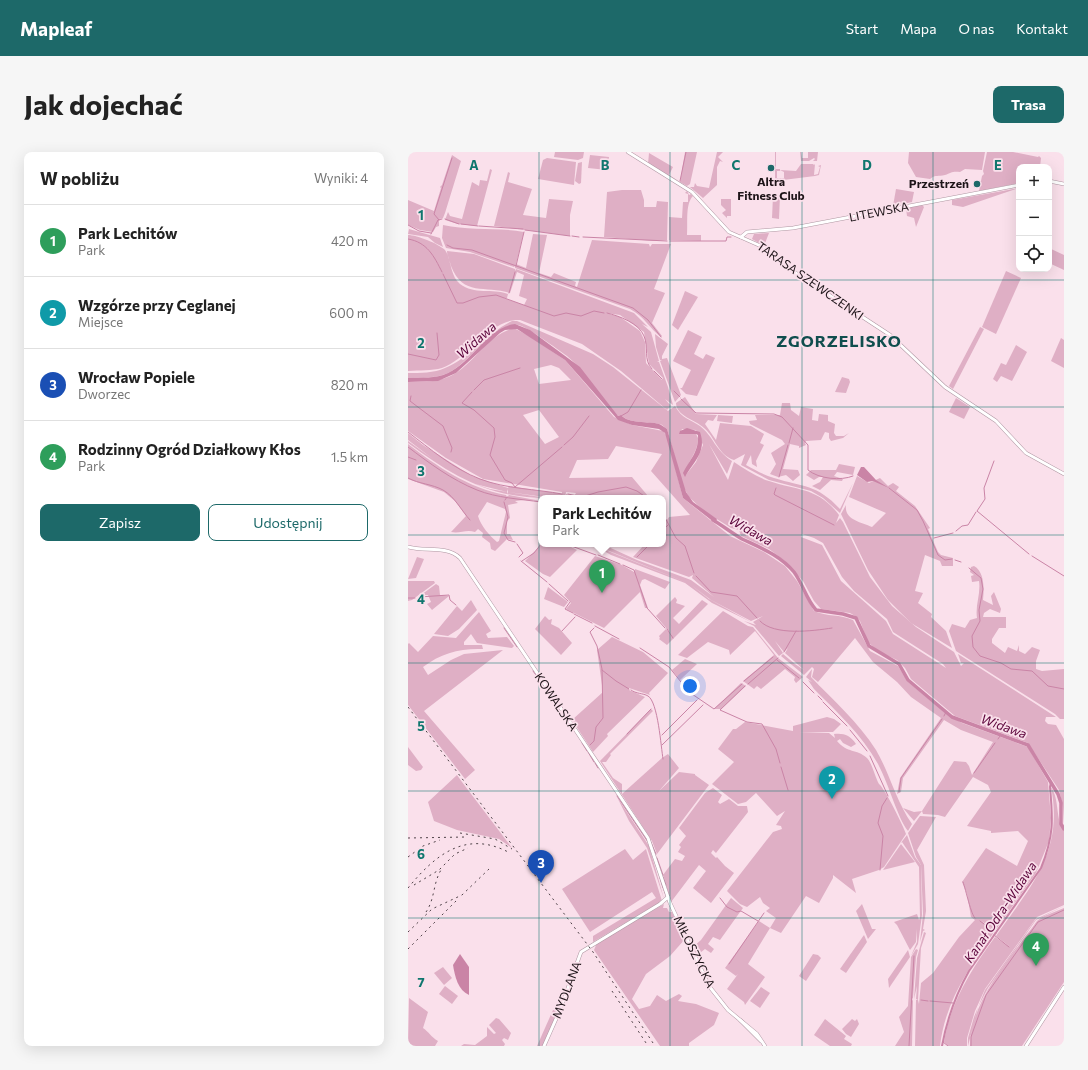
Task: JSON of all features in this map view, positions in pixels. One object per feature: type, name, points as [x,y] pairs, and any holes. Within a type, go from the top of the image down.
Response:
[{"type":"street","name":"TARASA SZEWCZENKI","points":[[628,152],[692,192],[728,231],[763,247],[797,274],[890,335],[946,387],[996,421],[1026,453],[1064,474]]},
{"type":"street","points":[[1052,182],[1064,184]]},
{"type":"street","name":"LITEWSKA","points":[[741,237],[747,232],[794,228],[1016,186]]},
{"type":"street","name":"KOWALSKA","points":[[408,547],[421,550],[448,551],[460,558],[648,838],[668,899]]},
{"type":"street","name":"MYDLANA","points":[[544,1046],[560,1010],[581,952],[668,899]]},
{"type":"street","name":"MIŁOSZYCKA","points":[[668,899],[709,986],[728,1010],[754,1031],[765,1046]]},
{"type":"street","points":[[1026,1046],[1064,987]]},
{"type":"shaded area","points":[[555,152],[584,152],[583,158],[578,160],[554,157]]},
{"type":"shaded area","points":[[685,152],[697,152],[690,184],[687,186],[648,164],[649,153],[673,167],[669,175],[680,182]]},
{"type":"shaded area","points":[[717,152],[723,152],[718,157],[723,162],[720,161],[717,167],[717,185],[703,198],[690,187],[694,187],[695,183],[697,186],[709,188]]},
{"type":"shaded area","points":[[775,152],[776,169],[796,171],[801,164],[815,164],[814,175],[818,174],[820,167],[818,166],[821,165],[819,175],[775,181]],"holes":[[[780,170],[784,172],[784,178],[777,178],[777,171]]]},
{"type":"shaded area","points":[[800,152],[802,158],[808,158],[808,152],[818,152],[817,161],[813,161],[815,159],[814,158],[809,161],[801,161]]},
{"type":"shaded area","points":[[909,152],[985,152],[982,170],[965,169],[960,172],[953,172],[932,177],[930,179],[916,177],[908,163]]},
{"type":"shaded area","points":[[987,152],[1013,152],[1039,156],[1041,158],[1040,164],[1016,164],[1016,184],[979,191],[982,176],[984,174],[983,171]]},
{"type":"shaded area","points":[[452,155],[461,161],[445,213],[443,218],[439,219],[439,226],[436,227],[433,232],[420,230],[408,225],[408,200],[434,211],[441,188],[440,187]]},
{"type":"shaded area","points":[[590,155],[609,157],[607,170],[588,168]]},
{"type":"shaded area","points":[[547,158],[576,162],[574,185],[538,179],[543,160]]},
{"type":"shaded area","points":[[582,162],[581,183],[579,184],[575,181],[578,163]]},
{"type":"shaded area","points":[[490,169],[492,170],[477,226],[458,224],[445,220],[448,212],[450,216],[462,219],[472,182],[479,186],[480,180],[487,181]]},
{"type":"shaded area","points":[[508,172],[510,173],[508,182],[532,189],[523,215],[546,218],[549,199],[573,201],[570,215],[570,236],[494,226]]},
{"type":"shaded area","points":[[896,189],[914,192],[912,202],[893,206]]},
{"type":"shaded area","points":[[1016,189],[963,207],[952,205],[952,200]]},
{"type":"shaded area","points":[[641,190],[644,200],[644,207],[656,207],[657,201],[668,202],[667,240],[654,241],[604,237],[607,192]]},
{"type":"shaded area","points":[[687,191],[689,195],[691,194],[693,196],[690,199],[687,214],[687,235],[701,235],[701,241],[669,240],[669,217],[682,218],[683,202],[688,202],[688,194],[685,193]]},
{"type":"shaded area","points":[[773,196],[780,196],[779,219],[772,218]]},
{"type":"shaded area","points":[[721,199],[731,199],[731,216],[727,216],[727,218],[722,213],[726,210],[721,205]]},
{"type":"shaded area","points":[[922,205],[924,207],[916,227],[914,218],[907,216],[906,208]]},
{"type":"shaded area","points":[[443,225],[463,228],[524,232],[516,264],[526,268],[533,234],[547,235],[539,273],[551,277],[554,273],[576,282],[575,286],[577,287],[592,240],[649,244],[650,247],[652,244],[671,244],[654,289],[665,293],[652,323],[662,336],[661,337],[657,334],[639,315],[630,309],[515,268],[515,266],[514,267],[470,252],[446,248],[442,238]]},
{"type":"shaded area","points":[[409,229],[440,238],[443,247],[428,237],[408,234]]},
{"type":"shaded area","points":[[769,233],[764,246],[752,239],[754,234]]},
{"type":"shaded area","points":[[408,235],[412,235],[438,245],[445,250],[448,255],[447,251],[474,254],[515,269],[515,271],[516,269],[634,313],[648,327],[642,324],[651,332],[659,361],[657,362],[659,362],[673,405],[665,399],[671,406],[667,410],[621,371],[582,344],[520,320],[509,321],[499,325],[452,363],[442,368],[408,371]],"holes":[[[449,260],[456,276],[468,286],[476,288],[510,293],[517,272],[524,275],[519,296],[527,299],[524,305],[504,298],[507,298],[508,294],[502,292],[477,290],[465,287],[460,284],[454,276]],[[606,313],[620,315],[644,332],[649,364],[663,378],[662,380],[646,363],[645,342],[640,331],[620,317]]]},
{"type":"shaded area","points":[[1052,249],[1064,255],[1064,270],[1052,264]]},
{"type":"shaded area","points":[[1006,271],[1021,278],[996,334],[982,327]]},
{"type":"shaded area","points":[[685,291],[698,297],[678,330],[672,325]]},
{"type":"shaded area","points":[[512,321],[517,321],[593,354],[613,367],[668,411],[675,406],[680,414],[700,426],[726,457],[732,461],[727,474],[709,444],[728,480],[734,462],[764,479],[807,491],[823,499],[831,506],[839,515],[836,523],[840,518],[870,577],[892,606],[916,627],[954,652],[961,666],[964,663],[961,663],[958,654],[1056,717],[1046,717],[1045,721],[1048,724],[1056,725],[1064,739],[1064,824],[1063,807],[1059,790],[1028,743],[955,716],[911,679],[905,668],[897,660],[878,651],[868,642],[860,621],[855,616],[850,613],[821,609],[814,601],[803,581],[785,561],[769,549],[741,536],[739,530],[731,528],[704,511],[689,497],[683,486],[667,429],[660,424],[634,421],[624,418],[621,415],[618,416],[605,403],[581,370],[567,356],[542,339],[523,327],[518,325],[510,325],[493,335],[458,367],[450,372],[435,377],[408,378],[408,373],[436,371],[454,364],[503,326]],"holes":[[[682,429],[696,430],[703,445],[696,462],[685,476],[687,466],[696,449],[698,438],[696,434],[680,434]],[[802,534],[823,543],[842,577],[854,591],[887,619],[893,632],[943,664],[946,668],[893,634],[886,621],[841,581],[822,545],[801,537]]]},
{"type":"shaded area","points":[[515,324],[530,330],[580,367],[618,416],[621,415],[628,420],[633,421],[659,424],[667,429],[686,492],[693,502],[717,519],[715,523],[683,498],[665,433],[659,429],[632,425],[618,420],[565,360],[517,329],[505,330],[500,333],[456,373],[438,381],[408,382],[408,378],[433,377],[448,373],[457,368],[497,331],[505,326]]},
{"type":"shaded area","points":[[980,327],[984,329],[953,389],[949,386]]},
{"type":"shaded area","points":[[514,328],[565,360],[614,417],[632,425],[663,431],[667,436],[683,498],[730,536],[764,552],[785,566],[797,581],[814,611],[853,620],[870,651],[898,666],[908,682],[947,714],[962,723],[1028,747],[1048,782],[1051,818],[1049,841],[1036,873],[995,931],[980,920],[994,932],[967,972],[953,1000],[947,1015],[940,1046],[915,1046],[916,1000],[918,1000],[919,1004],[921,983],[933,973],[959,937],[975,920],[971,917],[967,894],[962,882],[986,848],[1017,866],[1028,841],[1018,831],[991,833],[991,831],[967,826],[991,792],[988,785],[973,777],[945,817],[923,814],[922,811],[954,761],[966,762],[972,775],[993,742],[961,730],[944,720],[903,778],[901,792],[897,794],[900,778],[941,718],[911,697],[897,682],[873,662],[855,638],[818,682],[812,677],[814,669],[812,667],[804,675],[781,656],[783,654],[804,670],[785,653],[788,648],[784,652],[775,641],[783,653],[779,656],[754,626],[744,621],[756,625],[753,622],[763,616],[751,621],[711,600],[691,585],[709,599],[751,622],[712,603],[685,583],[611,555],[597,547],[606,550],[602,547],[609,547],[637,560],[691,580],[714,597],[692,578],[693,575],[689,577],[633,557],[642,547],[666,547],[666,522],[669,517],[690,515],[651,471],[662,454],[616,446],[608,459],[577,460],[569,478],[632,477],[647,495],[575,495],[576,493],[566,492],[566,495],[538,496],[508,492],[508,489],[507,492],[476,484],[457,475],[441,466],[408,443],[408,441],[433,459],[408,440],[408,433],[423,445],[472,476],[508,488],[509,486],[562,494],[562,492],[483,479],[446,458],[408,431],[408,382],[433,381],[451,376],[463,368],[490,341],[505,331]],"holes":[[[551,365],[559,368],[571,380],[539,384],[534,369]],[[539,410],[559,437],[545,444],[523,415]]]},
{"type":"shaded area","points":[[688,330],[702,337],[694,354],[703,359],[706,354],[715,358],[697,396],[686,394],[680,388],[682,388],[691,370],[673,361]]},
{"type":"shaded area","points":[[655,334],[668,344],[662,359],[667,358],[681,395],[675,402],[660,361],[662,360],[660,360],[656,347]]},
{"type":"shaded area","points":[[1061,338],[1064,340],[1064,368],[1051,361]]},
{"type":"shaded area","points":[[1016,345],[1027,352],[1012,381],[1001,376],[997,382],[993,379],[1001,363],[1006,365]]},
{"type":"shaded area","points":[[842,377],[849,379],[850,382],[846,393],[835,392]]},
{"type":"shaded area","points":[[685,397],[696,414],[717,415],[713,421],[708,420],[705,424],[716,440],[720,423],[751,426],[764,434],[760,443],[764,445],[756,461],[757,467],[752,464],[751,455],[746,465],[756,471],[770,477],[802,485],[817,491],[832,501],[840,509],[853,483],[840,513],[823,498],[811,491],[769,480],[741,465],[745,454],[734,460],[729,458],[720,450],[704,428],[679,411],[676,403]]},
{"type":"shaded area","points":[[956,398],[970,407],[964,419],[949,412]]},
{"type":"shaded area","points":[[782,403],[790,403],[791,410],[799,416],[801,407],[813,409],[812,420],[818,421],[819,414],[828,415],[828,421],[835,424],[834,433],[836,436],[844,436],[849,433],[843,438],[831,441],[829,438],[829,433],[825,432],[821,440],[806,441],[806,445],[799,448],[799,446],[790,444],[783,469],[798,470],[800,475],[793,481],[786,475],[778,477],[770,474],[776,464],[771,453],[785,444],[782,440],[750,424],[749,421],[757,420],[755,415],[780,415]]},
{"type":"shaded area","points":[[718,415],[733,416],[732,423],[717,421]]},
{"type":"shaded area","points":[[687,428],[700,432],[702,445],[701,451],[685,477],[683,473],[696,451],[698,441],[698,435],[696,434],[679,434],[680,431]]},
{"type":"shaded area","points":[[408,444],[431,461],[466,482],[492,492],[506,495],[507,497],[509,495],[538,501],[515,501],[518,503],[508,505],[510,518],[507,521],[507,534],[510,534],[513,540],[507,539],[495,551],[491,549],[490,543],[482,537],[483,533],[478,529],[475,532],[451,532],[466,516],[455,501],[444,492],[408,479]],"holes":[[[487,502],[505,509],[506,512],[499,541],[497,542],[486,530],[478,516]]]},
{"type":"shaded area","points":[[839,464],[855,467],[853,475],[837,472],[834,476],[843,479],[842,481],[831,480],[820,490],[812,486],[820,482],[823,477],[819,477],[814,480],[806,475],[811,470],[836,470]]},
{"type":"shaded area","points":[[861,467],[864,467],[876,480],[889,488],[873,481],[867,482],[857,475]]},
{"type":"shaded area","points":[[857,476],[869,483],[880,478],[888,486],[893,483],[899,487],[896,491],[915,506],[930,528],[928,529],[938,552],[941,555],[953,558],[953,566],[942,566],[940,561],[925,555],[915,591],[923,593],[918,603],[932,614],[931,617],[946,631],[952,648],[911,623],[888,600],[868,570],[841,514],[846,505],[846,510],[850,517],[858,522],[872,527],[886,513],[849,497]]},
{"type":"shaded area","points":[[478,485],[507,492],[507,494],[490,490]]},
{"type":"shaded area","points":[[508,492],[538,497],[538,498],[507,494]]},
{"type":"shaded area","points":[[539,547],[571,547],[577,550],[550,577],[543,574],[525,561]]},
{"type":"shaded area","points":[[595,556],[622,565],[634,572],[635,569],[670,582],[665,589],[645,579],[642,580],[640,585],[648,608],[645,608],[640,592],[604,628],[566,609],[571,603],[564,595]]},
{"type":"shaded area","points":[[417,557],[424,559],[416,578],[408,579]]},
{"type":"shaded area","points":[[974,566],[978,569],[982,577],[983,600],[993,605],[991,596],[994,592],[1001,609],[1000,613],[990,609],[984,613],[983,617],[1006,617],[1006,628],[999,628],[992,639],[992,643],[1005,653],[1008,647],[1017,651],[1019,645],[1019,651],[1025,654],[1032,647],[1040,650],[1036,661],[1036,669],[1042,671],[1064,669],[1064,719],[1060,719],[1055,714],[956,651],[949,631],[952,624],[965,628],[970,620],[977,618],[979,581],[972,582],[971,576],[974,575],[970,572],[971,567]]},
{"type":"shaded area","points":[[408,581],[434,581],[435,583],[412,600],[408,601]]},
{"type":"shaded area","points":[[436,584],[439,586],[440,595],[449,596],[432,610],[427,604],[431,602],[428,595],[421,595]]},
{"type":"shaded area","points":[[548,587],[568,602],[564,607],[544,599]]},
{"type":"shaded area","points":[[675,597],[677,600],[676,603],[685,606],[673,618],[679,624],[702,600],[708,604],[667,645],[659,639],[659,636],[666,629],[672,635],[656,616]]},
{"type":"shaded area","points":[[471,600],[477,610],[459,629],[448,636],[434,634],[457,606],[462,611]]},
{"type":"shaded area","points":[[723,611],[748,626],[753,627],[778,658],[803,677],[796,683],[794,680],[795,677],[785,669],[761,689],[757,686],[754,689],[743,681],[774,655],[755,631],[730,655],[729,650],[708,642],[687,658],[678,655]]},
{"type":"shaded area","points":[[479,612],[491,631],[486,634],[488,638],[507,637],[514,646],[512,648],[477,643],[471,634],[464,642],[464,645],[482,645],[483,649],[467,649],[452,652],[437,658],[423,667],[428,675],[451,660],[464,654],[503,650],[424,711],[475,770],[465,779],[408,705],[408,644],[409,643],[418,652],[433,636],[456,638]]},
{"type":"shaded area","points":[[545,616],[549,620],[552,619],[551,624],[559,628],[572,643],[561,655],[535,629]]},
{"type":"shaded area","points":[[612,637],[643,652],[668,673],[649,693],[650,695],[629,688],[629,690],[645,697],[607,734],[608,736],[593,752],[572,720],[603,692],[597,650]]},
{"type":"shaded area","points":[[685,659],[697,664],[680,680],[672,670]]},
{"type":"shaded area","points":[[812,669],[811,677],[854,721],[876,750],[906,815],[912,824],[908,831],[904,826],[872,753],[849,724],[814,689],[808,680],[812,682],[806,677]]},
{"type":"shaded area","points":[[741,683],[746,686],[721,709],[714,709]]},
{"type":"shaded area","points":[[651,709],[653,711],[610,754],[611,755],[606,762],[602,762],[613,778],[622,784],[622,794],[668,754],[679,768],[659,791],[679,772],[695,774],[709,785],[657,854],[652,841],[600,761]]},
{"type":"shaded area","points":[[827,717],[834,719],[841,724],[833,732],[799,732],[829,733],[835,738],[834,734],[841,734],[851,738],[856,744],[851,747],[843,743],[840,739],[837,741],[845,748],[863,755],[869,760],[879,784],[889,799],[906,834],[884,867],[852,879],[856,893],[833,875],[833,878],[819,903],[806,896],[781,933],[770,928],[776,918],[766,911],[770,908],[763,903],[760,897],[747,907],[740,904],[727,891],[773,832],[782,829],[781,826],[776,825],[785,811],[777,816],[756,793],[746,802],[738,804],[712,784],[734,762],[718,749],[733,729],[736,729],[745,722],[793,731],[793,726]]},
{"type":"shaded area","points":[[408,747],[423,767],[421,770],[416,771],[408,765]]},
{"type":"shaded area","points":[[457,775],[512,848],[499,839],[457,830],[434,821],[428,802]]},
{"type":"shaded area","points":[[1051,787],[1056,798],[1059,821],[1064,831],[1064,905],[1037,917],[985,989],[975,1011],[967,1038],[967,1046],[948,1046],[944,1042],[947,1027],[963,986],[995,937],[1010,947],[996,936],[1032,884],[1042,867],[1049,850],[1053,831],[1054,810]]},
{"type":"shaded area","points":[[713,788],[722,795],[718,802],[720,804],[729,799],[738,806],[747,806],[748,812],[716,853],[713,850],[711,853],[734,873],[711,903],[693,888],[706,871],[699,865],[671,902],[663,875],[675,859],[682,861],[685,856],[678,852],[681,847],[679,845],[686,836],[679,828],[705,793]]},
{"type":"shaded area","points":[[617,797],[649,846],[664,899],[647,848],[629,821]]},
{"type":"shaded area","points":[[903,808],[914,812],[922,811],[914,821]]},
{"type":"shaded area","points":[[920,816],[936,817],[917,850],[924,865],[926,911],[923,929],[925,930],[923,931],[920,942],[923,914],[921,865],[916,857],[908,833]]},
{"type":"shaded area","points":[[907,835],[915,857],[921,865],[922,915],[918,944],[911,956],[917,942],[917,929],[916,942],[910,950],[894,922],[917,914],[919,920],[920,918],[919,867],[902,842],[900,844]]},
{"type":"shaded area","points":[[901,844],[915,862],[883,870]]},
{"type":"shaded area","points":[[625,849],[633,860],[646,849],[662,901],[593,942],[593,936],[656,898],[652,892],[590,932],[562,889]]},
{"type":"shaded area","points":[[731,898],[743,908],[720,940],[713,937],[708,944],[714,949],[711,953],[705,949],[696,956],[693,947],[701,940]]},
{"type":"shaded area","points":[[664,904],[663,908],[667,908],[669,912],[672,912],[685,939],[670,956],[646,974],[632,999],[639,1009],[650,1006],[657,995],[666,1001],[679,994],[682,996],[678,1001],[696,1004],[719,1013],[714,1025],[689,1043],[689,1046],[660,1046],[594,950],[597,943]]},
{"type":"shaded area","points":[[862,904],[872,929],[876,929],[868,939],[856,911]]},
{"type":"shaded area","points":[[1064,906],[1036,920],[988,988],[978,1006],[985,990],[1036,919]]},
{"type":"shaded area","points":[[1064,908],[1064,982],[1022,1046],[970,1046],[972,1029],[977,1012],[994,980],[1037,921],[1042,917]]},
{"type":"shaded area","points":[[759,921],[770,928],[748,964],[765,977],[745,1005],[744,1002],[727,989],[738,974],[736,976],[725,968]]},
{"type":"shaded area","points":[[924,932],[926,933],[921,948],[918,1000],[916,999],[917,986],[914,999],[917,958]]},
{"type":"shaded area","points":[[864,935],[867,942],[846,973],[840,969]]},
{"type":"shaded area","points":[[916,949],[918,950],[912,999],[912,1046],[895,1046],[904,1032],[899,1017],[908,1006],[911,957]]},
{"type":"shaded area","points":[[908,950],[910,957],[889,988],[888,979]]},
{"type":"shaded area","points":[[460,954],[469,967],[469,995],[462,990],[458,983],[453,965]]},
{"type":"shaded area","points":[[813,954],[818,955],[821,958],[806,981],[799,976]]},
{"type":"shaded area","points":[[443,967],[452,978],[444,985],[434,973]]},
{"type":"shaded area","points":[[445,986],[458,996],[452,1004],[439,994]]},
{"type":"shaded area","points":[[761,987],[770,993],[760,1008],[750,1001]]},
{"type":"shaded area","points":[[409,998],[428,1012],[423,1028],[438,1041],[435,1046],[408,1046]]},
{"type":"shaded area","points":[[978,1007],[968,1046],[968,1038]]},
{"type":"shaded area","points":[[553,1010],[557,1011],[557,1014],[543,1046],[537,1046]]},
{"type":"shaded area","points":[[496,1018],[499,1019],[511,1033],[508,1040],[504,1038],[502,1040],[505,1044],[504,1046],[461,1046],[464,1044],[475,1045],[487,1036],[487,1027],[494,1034],[496,1033],[489,1025]]},
{"type":"shaded area","points":[[825,1019],[846,1036],[844,1039],[852,1044],[851,1046],[830,1046],[814,1035]]},
{"type":"shaded area","points":[[852,1019],[855,1021],[857,1019],[859,1024],[851,1037],[842,1029]]},
{"type":"waterway","points":[[680,181],[686,152]]},
{"type":"waterway","points":[[439,220],[434,214],[452,158]]},
{"type":"waterway","points":[[431,234],[438,220],[442,219]]},
{"type":"waterway","points":[[445,219],[459,224]]},
{"type":"waterway","points":[[461,224],[478,226]]},
{"type":"waterway","points":[[408,225],[419,231],[431,233]]},
{"type":"waterway","points":[[479,226],[523,229]]},
{"type":"waterway","points":[[525,230],[570,236]]},
{"type":"waterway","points":[[516,266],[524,232]]},
{"type":"waterway","points":[[572,236],[579,237]]},
{"type":"waterway","points":[[583,237],[667,241]]},
{"type":"waterway","points":[[670,241],[726,241],[727,237],[731,237]]},
{"type":"waterway","points":[[408,239],[420,243],[425,247],[433,255],[442,272]]},
{"type":"waterway","points":[[447,245],[453,248],[472,250],[633,308],[648,320],[661,337]]},
{"type":"waterway","points":[[509,293],[515,272]]},
{"type":"waterway","points":[[443,274],[457,303],[463,303],[479,297],[496,295],[554,316],[566,313],[581,316],[594,311],[604,313]]},
{"type":"waterway","points":[[607,313],[617,316],[638,327],[644,336],[647,358],[652,369]]},
{"type":"waterway","points":[[408,354],[436,360],[439,355],[437,333]]},
{"type":"waterway","points":[[474,390],[484,380],[520,368]]},
{"type":"waterway","points":[[654,371],[662,379]]},
{"type":"waterway","points":[[621,416],[628,412],[641,390]]},
{"type":"waterway","points":[[674,391],[680,397]]},
{"type":"waterway","points":[[472,392],[462,403],[474,410],[494,428],[495,437],[490,455],[505,480],[512,483],[515,487],[562,447]]},
{"type":"waterway","points":[[411,396],[410,401],[443,426],[452,448],[451,452]]},
{"type":"waterway","points":[[681,399],[696,413],[774,414],[782,417],[808,445],[808,470],[824,477],[836,479],[853,476]]},
{"type":"waterway","points":[[564,445],[573,437],[589,416]]},
{"type":"waterway","points":[[789,443],[793,428]]},
{"type":"waterway","points":[[408,432],[434,452],[470,475],[500,485],[562,494]]},
{"type":"waterway","points":[[779,477],[788,445]]},
{"type":"waterway","points":[[408,447],[432,465],[477,490],[501,497],[538,502]]},
{"type":"waterway","points":[[408,457],[416,460]]},
{"type":"waterway","points":[[994,461],[984,488],[985,499],[977,511],[1029,554]]},
{"type":"waterway","points":[[408,478],[443,490],[454,500],[470,520]]},
{"type":"waterway","points":[[588,495],[626,487],[643,495]]},
{"type":"waterway","points":[[776,488],[775,495],[834,525]]},
{"type":"waterway","points":[[889,488],[917,510],[938,555],[945,560],[952,559]]},
{"type":"waterway","points":[[568,494],[573,495]]},
{"type":"waterway","points":[[504,502],[508,517],[504,533],[508,540],[515,542]]},
{"type":"waterway","points":[[956,531],[962,526],[968,525],[976,512]]},
{"type":"waterway","points":[[666,520],[676,538],[685,546],[694,573]]},
{"type":"waterway","name":"Widawa","points":[[713,520],[742,539],[776,556],[789,566],[816,610],[843,614],[856,618],[869,646],[899,664],[908,680],[952,717],[1028,745],[1058,794],[1061,803],[1061,824],[1064,829]]},
{"type":"waterway","points":[[934,538],[953,533]]},
{"type":"waterway","points":[[517,544],[523,553],[519,557]]},
{"type":"waterway","points":[[522,561],[534,553],[539,547]]},
{"type":"waterway","points":[[574,547],[596,555]]},
{"type":"waterway","points":[[637,557],[647,547]]},
{"type":"waterway","points":[[598,555],[620,564]]},
{"type":"waterway","points":[[1032,556],[1064,576]]},
{"type":"waterway","points":[[955,560],[961,562]]},
{"type":"waterway","points":[[521,561],[547,582]]},
{"type":"waterway","points":[[623,565],[634,570],[647,608],[665,628]]},
{"type":"waterway","points":[[969,568],[981,578],[983,589],[979,610],[980,621],[972,636],[973,647],[980,656],[1001,663],[1011,669],[1032,671],[1048,686],[1064,689]]},
{"type":"waterway","points":[[696,576],[711,592],[737,596],[757,618]]},
{"type":"waterway","points":[[549,584],[568,601]]},
{"type":"waterway","points":[[419,597],[449,595],[450,600],[456,605]]},
{"type":"waterway","points":[[408,598],[415,598]]},
{"type":"waterway","points":[[570,602],[565,609],[573,613]]},
{"type":"waterway","points":[[574,614],[592,623]]},
{"type":"waterway","points":[[562,631],[575,617]]},
{"type":"waterway","points":[[760,621],[766,626],[784,631],[805,631],[832,628]]},
{"type":"waterway","points":[[595,626],[619,639]]},
{"type":"waterway","points":[[504,628],[517,647]]},
{"type":"waterway","points":[[590,745],[594,741],[596,727],[603,718],[602,669],[597,646],[590,632],[594,628]]},
{"type":"waterway","points":[[667,629],[673,638]]},
{"type":"waterway","points":[[784,652],[796,631]]},
{"type":"waterway","points":[[640,648],[669,667],[689,692],[714,709],[742,684]]},
{"type":"waterway","points":[[744,681],[773,657]]},
{"type":"waterway","points":[[748,684],[778,658]]},
{"type":"waterway","points":[[777,660],[799,678]]},
{"type":"waterway","points":[[602,670],[629,689]]},
{"type":"waterway","points":[[533,671],[538,678]]},
{"type":"waterway","points":[[803,682],[814,693]]},
{"type":"waterway","points":[[745,686],[720,710],[747,722],[762,724],[776,749],[780,763]]},
{"type":"waterway","points":[[545,689],[548,693]]},
{"type":"waterway","points":[[631,690],[646,695],[651,700],[657,715],[663,759]]},
{"type":"waterway","points":[[818,696],[822,700]]},
{"type":"waterway","points":[[551,697],[563,715]]},
{"type":"waterway","points":[[662,735],[697,700]]},
{"type":"waterway","points":[[823,702],[847,726]]},
{"type":"waterway","points":[[662,745],[703,705]]},
{"type":"waterway","points":[[627,734],[651,709]]},
{"type":"waterway","name":"Widawa","points":[[944,716],[946,712]]},
{"type":"waterway","points":[[899,792],[901,778],[942,719]]},
{"type":"waterway","points":[[850,730],[867,751]]},
{"type":"waterway","points":[[582,743],[587,751]]},
{"type":"waterway","points":[[974,773],[995,743]]},
{"type":"waterway","points":[[588,752],[594,762]]},
{"type":"waterway","points":[[870,756],[888,796]]},
{"type":"waterway","points":[[595,763],[598,768]]},
{"type":"waterway","points":[[781,767],[788,790]]},
{"type":"waterway","name":"Kanał Odra-Widawa","points":[[942,1046],[946,1026],[952,1008],[969,971],[1041,868],[1052,828],[1051,782]]},
{"type":"waterway","points":[[617,796],[648,842]]},
{"type":"waterway","points":[[880,870],[883,836],[878,823],[882,806],[887,798]]},
{"type":"waterway","points":[[649,838],[656,854]]},
{"type":"waterway","points":[[657,858],[663,875]]},
{"type":"waterway","points":[[663,877],[666,885]]},
{"type":"waterway","points":[[660,878],[663,888]]},
{"type":"waterway","points":[[963,882],[970,907],[975,918]]},
{"type":"waterway","points":[[720,898],[727,907],[737,912],[741,911],[758,921]]},
{"type":"waterway","points":[[971,1046],[971,1037],[986,995],[1038,922],[1064,910]]},
{"type":"waterway","points":[[729,964],[764,913]]},
{"type":"waterway","points":[[980,921],[996,933]]},
{"type":"waterway","points":[[994,935],[1009,947]]},
{"type":"waterway","points":[[909,1046],[914,956]]},
{"type":"waterway","points":[[921,1000],[928,1001]]},
{"type":"waterway","points":[[930,1001],[953,1003]]},
{"type":"waterway","name":"Kanał Odra-Widawa","points":[[943,1042],[948,1046]]},
{"type":"railway","points":[[408,707],[593,952],[655,1046]]},
{"type":"railway","points":[[460,833],[495,839],[512,849]]},
{"type":"railway","points":[[408,838],[466,837]]},
{"type":"railway","points":[[408,857],[423,846],[440,840]]},
{"type":"railway","points":[[408,888],[429,865],[453,849],[466,845],[479,844],[494,846],[510,853]]},
{"type":"railway","points":[[414,885],[439,870],[455,854],[468,848]]},
{"type":"railway","points":[[408,932],[432,909],[462,895],[489,869]]},
{"type":"railway","points":[[426,912],[431,902],[438,875],[441,870]]},
{"type":"railway","points":[[408,949],[456,901]]},
{"type":"railway","points":[[612,991],[648,1046]]},
{"type":"place","name":"Altra Fitness Club","points":[[771,168]]},
{"type":"place","name":"Przestrzeń","points":[[977,184]]},
{"type":"place","name":"Park Lechitów","points":[[602,593]]},
{"type":"place","name":"Wzgórze przy Ceglanej","points":[[832,799]]},
{"type":"place","name":"Wrocław Popiele","points":[[541,883]]},
{"type":"place","name":"Rodzinny Ogród Działkowy Kłos","points":[[1036,966]]},
{"type":"district","name":"ZGORZELISKO","points":[[839,341]]}]
